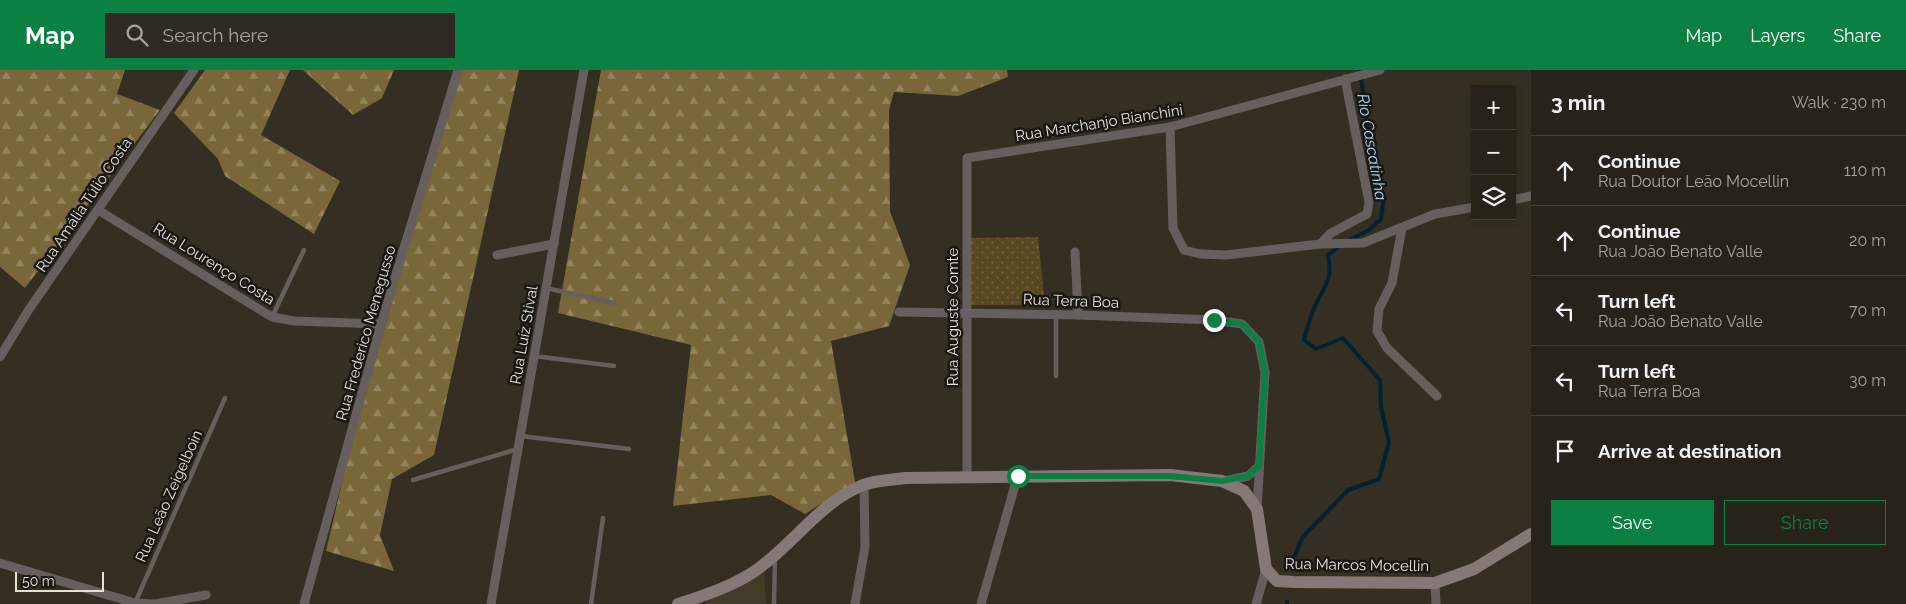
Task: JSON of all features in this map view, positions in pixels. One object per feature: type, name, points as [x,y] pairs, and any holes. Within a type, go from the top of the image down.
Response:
[{"type":"street","name":"Rua Amália Túlio Costa","points":[[0,358],[28,311],[194,70]]},
{"type":"street","name":"Rua Frederico Menegusso","points":[[304,604],[381,324],[458,70]]},
{"type":"street","name":"Rua Luíz Stival","points":[[490,604],[584,70]]},
{"type":"street","name":"Rua Marchanjo Bianchini","points":[[967,158],[1170,127],[1380,70]]},
{"type":"street","points":[[1320,244],[1331,233],[1367,214],[1369,202],[1345,79]]},
{"type":"street","points":[[1170,127],[1173,228],[1184,250],[1200,254],[1226,255],[1320,244],[1363,243],[1435,214],[1471,208]]},
{"type":"street","name":"Rua Auguste Comte","points":[[967,158],[967,476]]},
{"type":"street","points":[[1516,199],[1531,196]]},
{"type":"street","name":"Rua Lourenço Costa","points":[[98,210],[272,316],[294,321],[381,324]]},
{"type":"street","points":[[1402,228],[1392,283],[1379,310],[1377,331],[1387,348],[1437,396]]},
{"type":"street","points":[[497,255],[554,244]]},
{"type":"street","points":[[1075,252],[1078,315]]},
{"type":"street","name":"Rua Terra Boa","points":[[899,312],[1056,314],[1214,320],[1242,324],[1259,342],[1265,372],[1259,466]]},
{"type":"street","points":[[678,604],[722,588],[752,573],[775,555],[826,508],[864,485],[905,478],[967,476],[1170,476],[1222,481],[1248,476],[1259,466]]},
{"type":"street","points":[[1256,604],[1266,569],[1257,509],[1259,466]]},
{"type":"street","points":[[981,604],[1018,476]]},
{"type":"street","points":[[1222,481],[1244,491],[1257,509]]},
{"type":"street","points":[[855,604],[865,547],[864,485]]},
{"type":"street","name":"Rua Marcos Mocellin","points":[[1266,569],[1277,581],[1435,583],[1474,569],[1531,534]]},
{"type":"street","points":[[0,563],[135,603],[155,604],[206,595]]},
{"type":"street","points":[[1435,583],[1436,604]]},
{"type":"lane","points":[[272,316],[304,250]]},
{"type":"lane","points":[[546,288],[614,302]]},
{"type":"lane","points":[[1056,314],[1056,376]]},
{"type":"lane","points":[[534,356],[614,366]]},
{"type":"lane","name":"Rua Leão Zeigelboin","points":[[135,603],[225,398]]},
{"type":"lane","points":[[520,436],[629,449]]},
{"type":"lane","points":[[413,480],[518,449]]},
{"type":"lane","points":[[591,604],[603,518]]},
{"type":"lane","points":[[774,604],[775,555]]},
{"type":"shaded area","points":[[1038,237],[1045,305],[971,305],[971,238]]},
{"type":"shaded area","points":[[764,573],[766,604],[706,604],[706,600]]},
{"type":"green space","points":[[0,70],[125,70],[117,94],[160,110],[25,288],[0,267]]},
{"type":"green space","points":[[205,70],[290,70],[261,135],[340,181],[314,234],[225,176],[218,159],[174,113]]},
{"type":"green space","points":[[303,70],[394,70],[382,98],[353,115]]},
{"type":"green space","points":[[459,70],[519,70],[434,455],[392,479],[380,535],[394,571],[326,551],[351,444]]},
{"type":"green space","points":[[601,70],[1007,70],[1008,77],[958,96],[894,92],[889,110],[890,211],[910,265],[889,326],[831,341],[855,482],[805,514],[771,495],[673,506],[691,345],[558,313]]},
{"type":"waterway","name":"Rio Cascatinha","points":[[1347,241],[1369,230],[1381,219],[1384,197],[1371,155],[1360,70]]},
{"type":"waterway","name":"Rio Cascatinha","points":[[1291,565],[1302,538],[1348,490],[1379,479],[1389,442],[1381,407],[1380,380],[1343,338],[1316,349],[1304,340],[1313,310],[1329,277],[1328,255],[1341,245]]},
{"type":"route","points":[[1018,476],[1170,476],[1222,481],[1236,480],[1248,476],[1259,466],[1265,372],[1259,342],[1242,324],[1214,320]]}]
